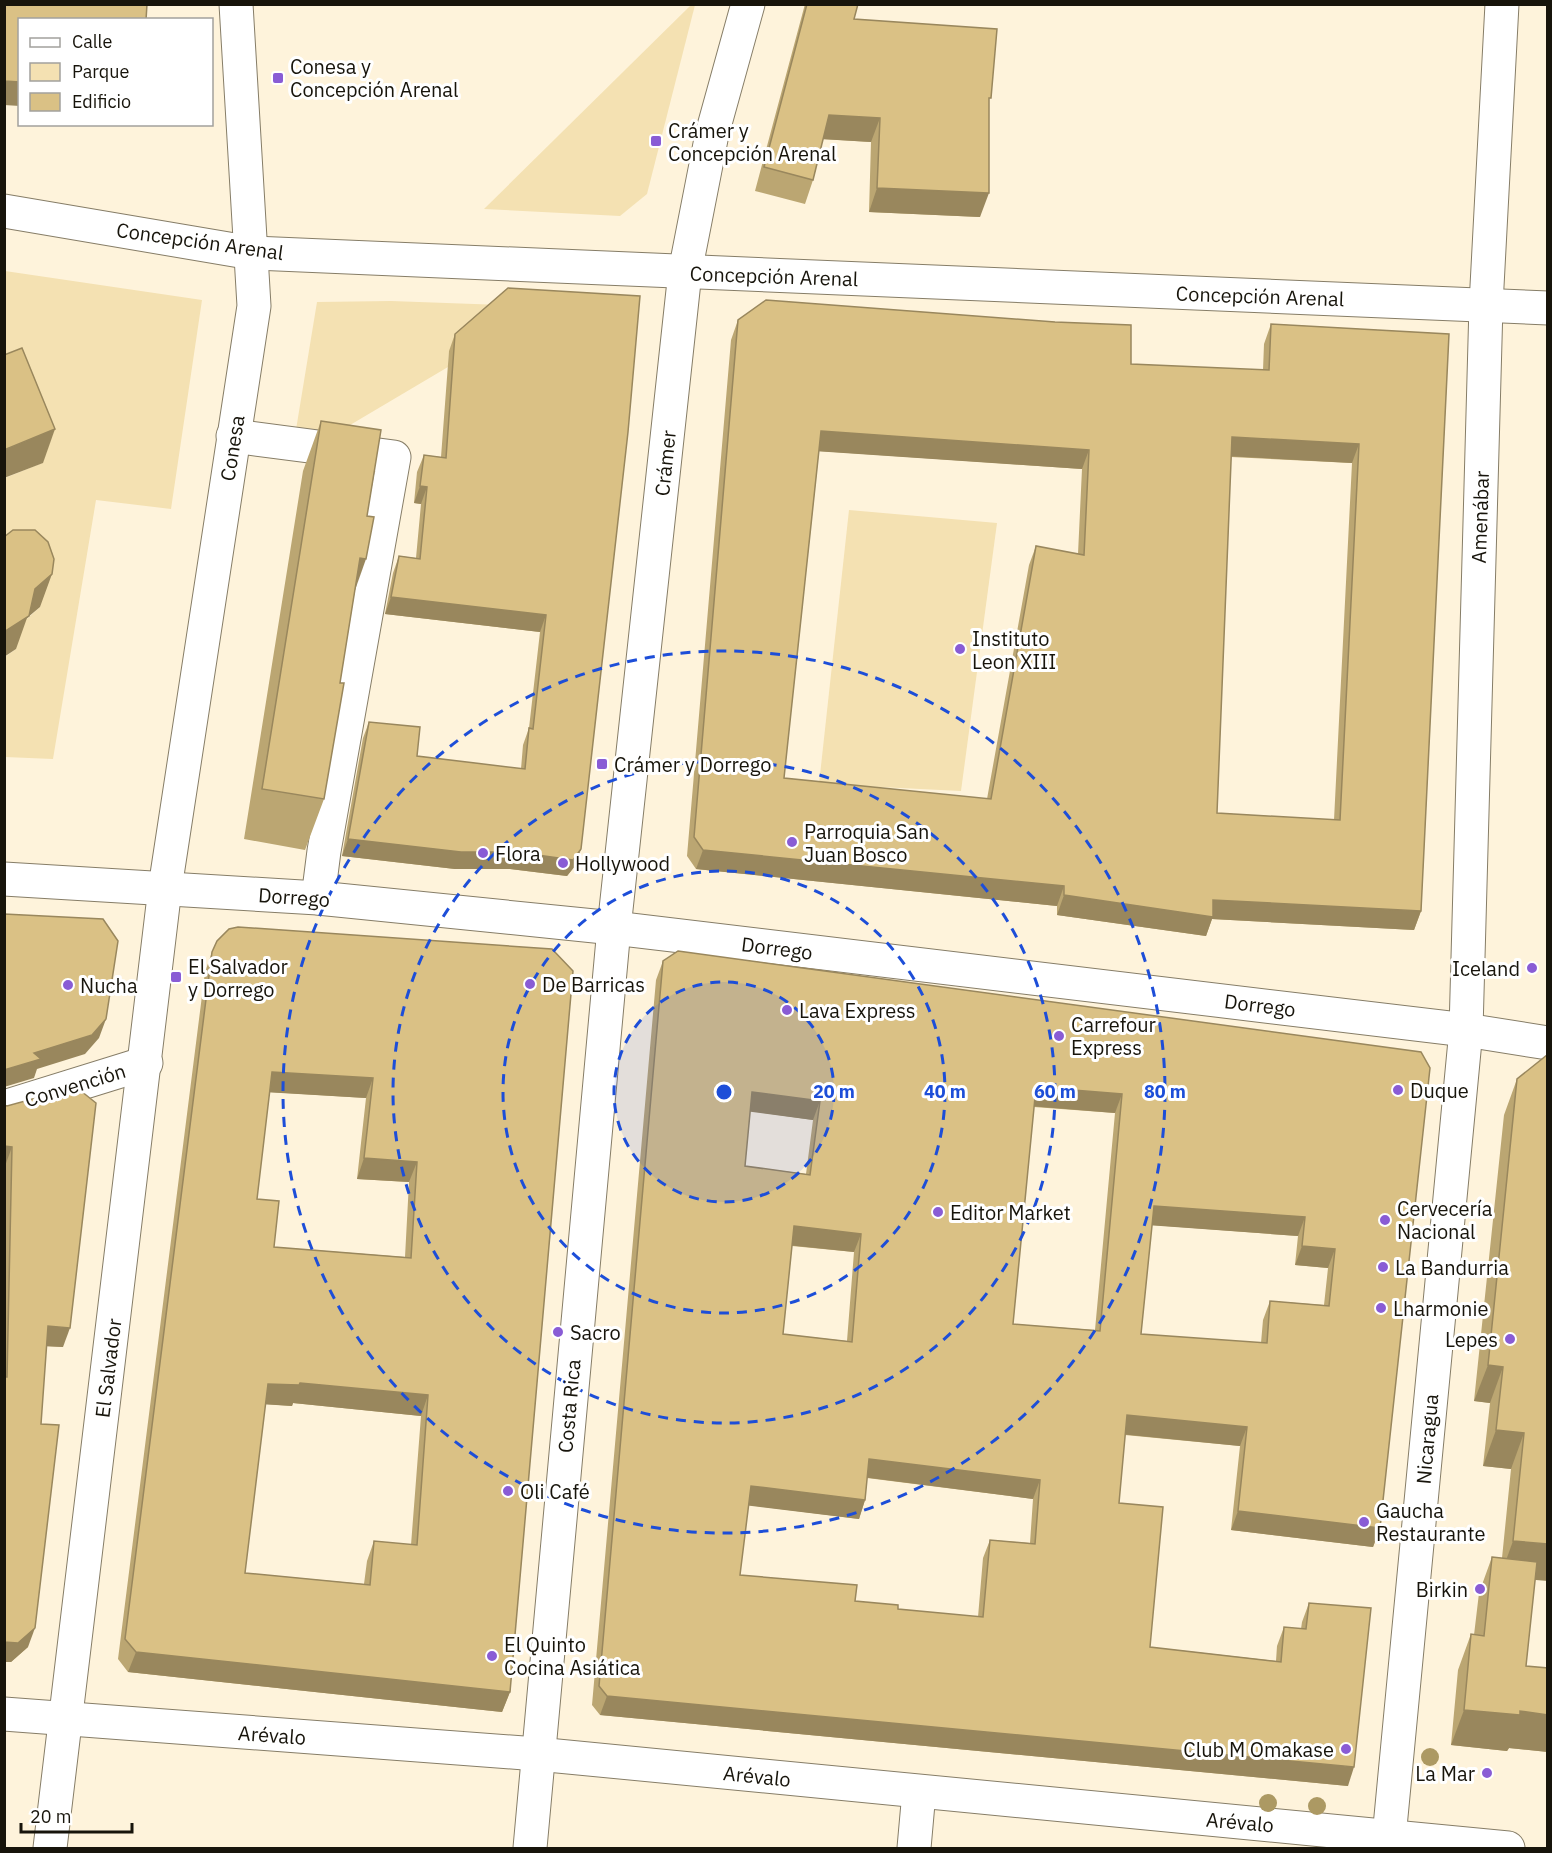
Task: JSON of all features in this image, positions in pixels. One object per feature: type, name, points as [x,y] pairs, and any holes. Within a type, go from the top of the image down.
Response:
[{"type":"street","name":"Conesa","points":[[165,888],[254,306],[236,4]]},
{"type":"street","name":"Crámer","points":[[614,928],[685,272],[712,134],[748,4]]},
{"type":"street","name":"Amenábar","points":[[1466,1030],[1486,305],[1502,4]]},
{"type":"street","name":"Concepción Arenal","points":[[4,211],[252,253],[1548,308]]},
{"type":"street","points":[[233,436],[394,457],[324,850],[318,898]]},
{"type":"street","name":"Dorrego","points":[[4,879],[318,898],[614,928],[1466,1030],[1548,1043]]},
{"type":"street","name":"El Salvador","points":[[50,1848],[146,1063],[165,888]]},
{"type":"street","name":"Costa Rica","points":[[530,1848],[614,928]]},
{"type":"street","name":"Nicaragua","points":[[1388,1842],[1466,1030]]},
{"type":"street","name":"Convención","points":[[4,1107],[146,1063]]},
{"type":"street","name":"Arévalo","points":[[4,1714],[537,1754],[919,1791],[1388,1842],[1508,1848]]},
{"type":"street","points":[[914,1848],[919,1791]]},
{"type":"green space","points":[[691,5],[695,5],[647,194],[620,216],[484,209]]},
{"type":"green space","points":[[5,271],[202,300],[171,509],[96,500],[53,759],[5,757],[5,657],[16,649],[11,622],[28,618],[40,607],[42,592],[5,564],[5,478],[42,463],[5,383]]},
{"type":"green space","points":[[391,301],[502,305],[449,351],[448,367],[291,460],[317,302]]},
{"type":"green space","points":[[849,510],[997,523],[961,791],[819,784]]},
{"type":"building","points":[[4,4],[147,4],[146,18],[18,18],[18,82],[4,81]]},
{"type":"building","points":[[807,4],[858,4],[854,19],[997,29],[991,98],[989,98],[989,193],[877,188],[880,118],[829,115],[813,180],[764,167]]},
{"type":"building","points":[[508,288],[640,296],[628,432],[581,849],[573,860],[516,852],[461,852],[348,839],[369,722],[420,727],[417,756],[525,769],[529,728],[533,729],[546,615],[391,597],[399,556],[420,559],[427,487],[420,486],[424,455],[446,458],[455,334]]},
{"type":"building","name":"Instituto Leon XIII","points":[[766,300],[1055,322],[1131,325],[1131,364],[1269,370],[1271,324],[1449,334],[1421,911],[1213,900],[1213,917],[1064,895],[1064,886],[703,850],[694,837],[738,320]],"holes":[[[821,431],[1089,450],[1084,555],[1036,546],[991,799],[784,778]],[[1232,437],[1359,444],[1340,820],[1217,813]]]},
{"type":"building","points":[[22,348],[55,429],[4,450],[4,355]]},
{"type":"building","points":[[321,421],[381,430],[367,516],[374,517],[366,559],[360,558],[340,683],[344,683],[324,799],[262,789]]},
{"type":"building","points":[[13,530],[35,530],[48,542],[54,559],[52,574],[35,589],[29,616],[4,632],[4,537]]},
{"type":"building","points":[[4,914],[103,919],[118,941],[106,1019],[92,1035],[34,1053],[41,1059],[4,1070]]},
{"type":"building","points":[[238,927],[552,949],[573,971],[510,1692],[136,1652],[125,1639],[212,952],[217,941],[229,929]],"holes":[[[272,1072],[373,1078],[364,1158],[417,1162],[411,1258],[274,1247],[279,1201],[257,1199]],[[300,1383],[428,1395],[417,1545],[374,1541],[370,1585],[245,1573],[268,1384],[299,1385]]]},
{"type":"building","points":[[678,951],[1421,1052],[1430,1068],[1380,1528],[1238,1511],[1247,1427],[1127,1415],[1119,1503],[1163,1507],[1150,1647],[1281,1662],[1284,1627],[1306,1629],[1309,1603],[1371,1608],[1354,1767],[607,1696],[599,1686],[663,961]],"holes":[[[1036,1087],[1122,1094],[1100,1331],[1013,1324]],[[752,1092],[820,1101],[810,1175],[745,1166]],[[1154,1206],[1305,1217],[1302,1246],[1335,1249],[1329,1306],[1270,1301],[1267,1343],[1141,1334]],[[794,1226],[861,1234],[852,1342],[783,1334]],[[869,1459],[1040,1480],[1035,1544],[990,1540],[983,1617],[898,1609],[898,1605],[855,1601],[857,1585],[740,1575],[751,1486],[865,1500]]]},
{"type":"building","points":[[1547,1055],[1548,1544],[1513,1541],[1524,1433],[1496,1430],[1503,1367],[1488,1365],[1517,1079]]},
{"type":"building","points":[[76,1087],[96,1103],[70,1328],[48,1326],[41,1424],[59,1425],[35,1628],[18,1643],[4,1642],[4,1377],[7,1377],[12,1147],[4,1146],[4,1105]]},
{"type":"building","points":[[1492,1557],[1537,1562],[1526,1666],[1548,1668],[1548,1715],[1520,1711],[1520,1715],[1464,1710],[1471,1634],[1484,1636]]},
{"type":"place","name":"Conesa y Concepción Arenal","points":[[278,78]]},
{"type":"place","name":"Crámer y Concepción Arenal","points":[[656,141]]},
{"type":"place","name":"Instituto Leon XIII","points":[[960,649]]},
{"type":"place","name":"Crámer y Dorrego","points":[[602,764]]},
{"type":"place","name":"Parroquia San Juan Bosco","points":[[792,842]]},
{"type":"place","name":"Flora","points":[[483,853]]},
{"type":"place","name":"Hollywood","points":[[563,863]]},
{"type":"place","name":"Iceland","points":[[1532,968]]},
{"type":"place","name":"El Salvador y Dorrego","points":[[176,977]]},
{"type":"place","name":"De Barricas","points":[[530,984]]},
{"type":"place","name":"Nucha","points":[[68,985]]},
{"type":"place","name":"Lava Express","points":[[787,1010]]},
{"type":"place","name":"Carrefour Express","points":[[1059,1036]]},
{"type":"place","name":"Duque","points":[[1398,1090]]},
{"type":"place","name":"Editor Market","points":[[938,1212]]},
{"type":"place","name":"Cervecería Nacional","points":[[1385,1220]]},
{"type":"place","name":"La Bandurria","points":[[1383,1267]]},
{"type":"place","name":"Lharmonie","points":[[1381,1308]]},
{"type":"place","name":"Sacro","points":[[558,1332]]},
{"type":"place","name":"Lepes","points":[[1510,1339]]},
{"type":"place","name":"Oli Café","points":[[508,1491]]},
{"type":"place","name":"Gaucha Restaurante","points":[[1364,1522]]},
{"type":"place","name":"Birkin","points":[[1480,1589]]},
{"type":"place","name":"El Quinto Cocina Asiática","points":[[492,1656]]},
{"type":"place","name":"Club M Omakase","points":[[1346,1749]]},
{"type":"place","name":"La Mar","points":[[1487,1773]]}]
